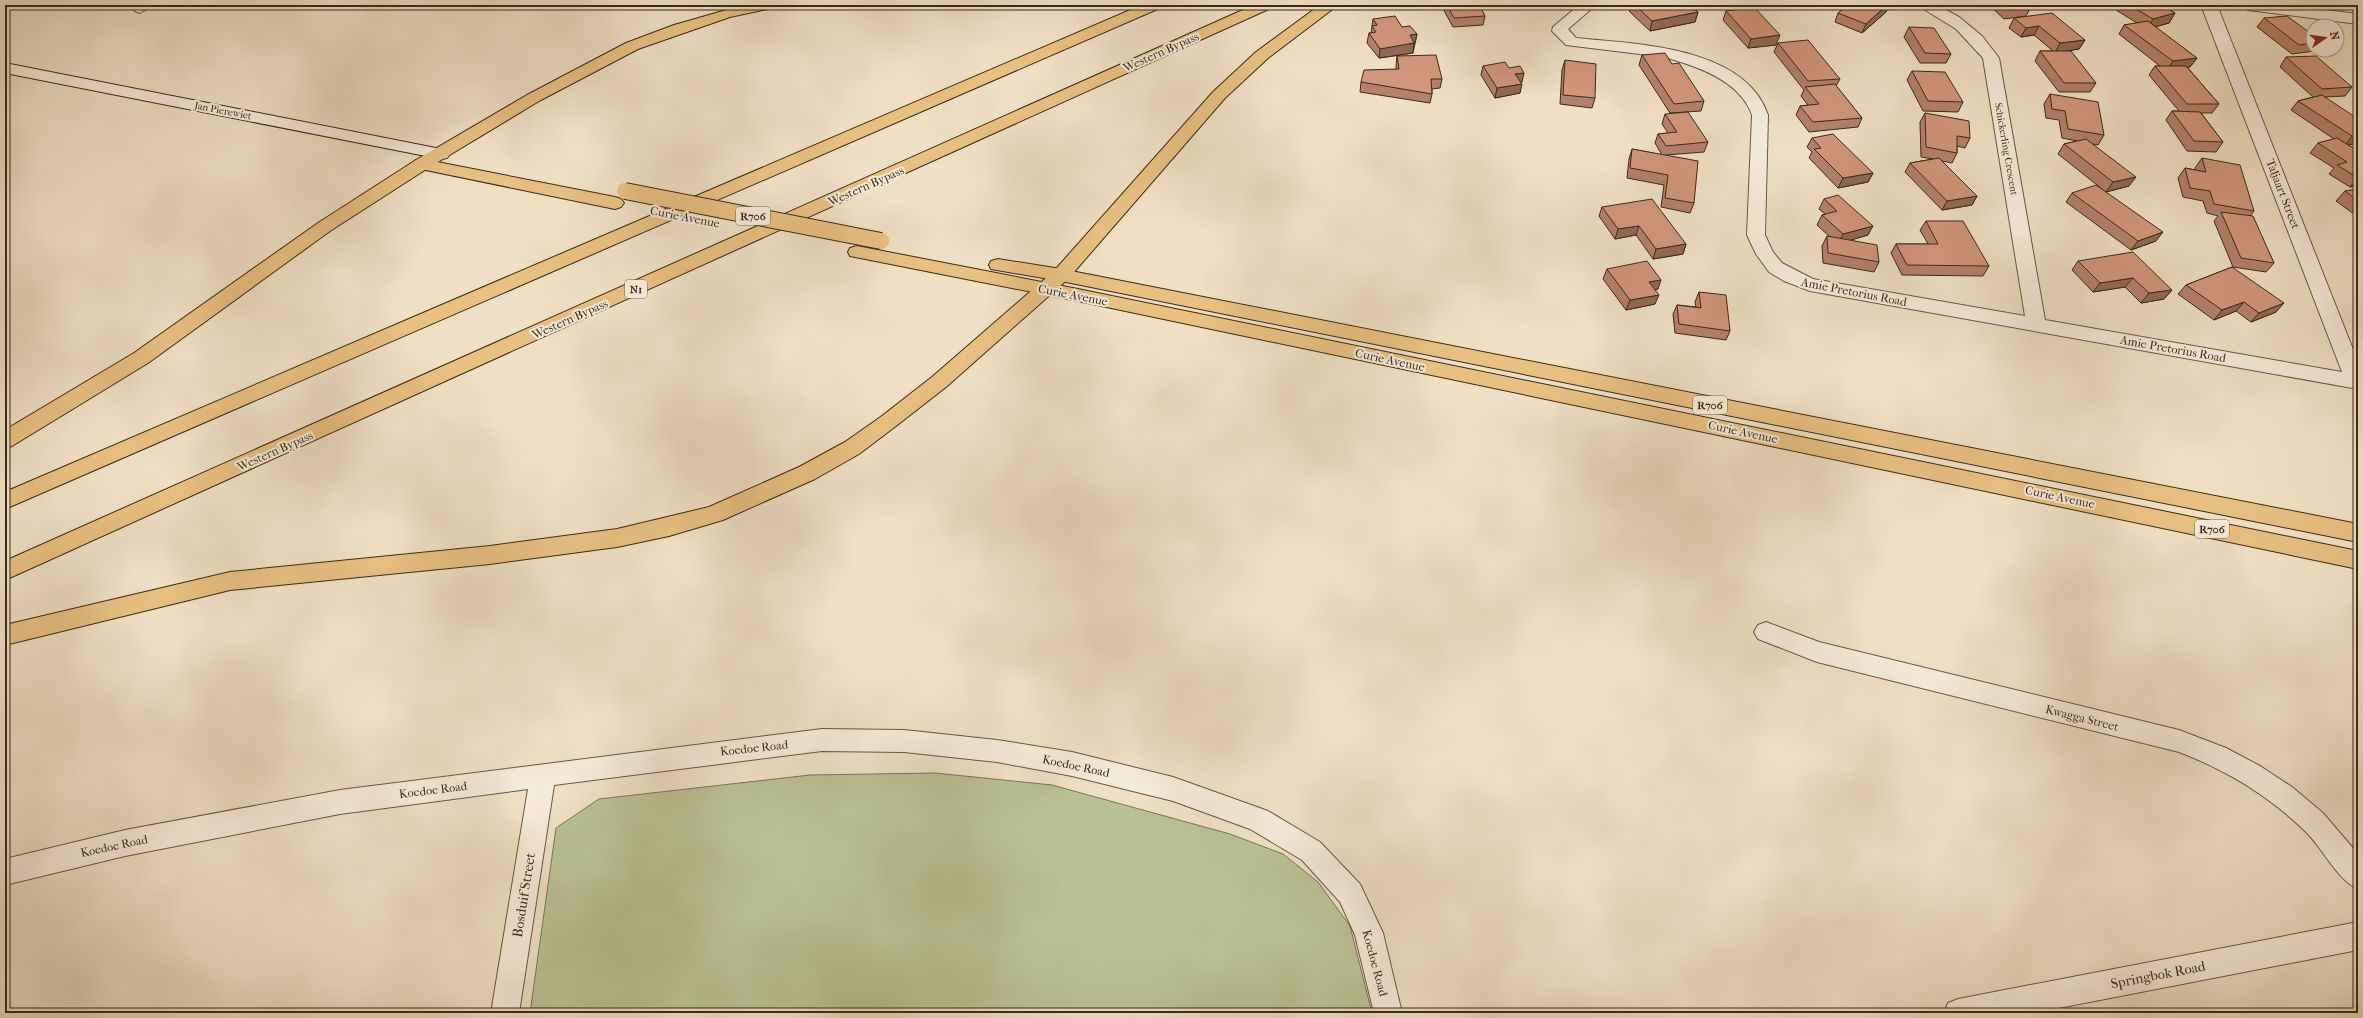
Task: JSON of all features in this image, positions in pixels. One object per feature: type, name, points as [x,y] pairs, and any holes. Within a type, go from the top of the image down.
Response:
[{"type":"main road","points":[[5,440],[141,358],[324,227],[422,164],[441,154],[532,98],[632,46],[679,28],[727,13],[767,5]]},
{"type":"main road","points":[[5,501],[1155,5]]},
{"type":"main road","name":"Western Bypass","points":[[5,571],[1266,5]]},
{"type":"main road","points":[[5,635],[230,581],[490,555],[609,539],[669,527],[715,514],[807,473],[852,448],[940,382],[1061,275],[1219,95],[1262,55],[1330,5]]},
{"type":"main road","name":"Curie Avenue","points":[[441,154],[857,252],[2358,560]]},
{"type":"main road","name":"Curie Avenue","points":[[422,164],[880,241],[1036,272],[1061,275],[2358,534]]},
{"type":"street","name":"Amie Pretorius Road","points":[[1588,5],[1561,27],[1560,31],[1566,40],[1583,44],[1665,52],[1700,62],[1716,69],[1740,86],[1753,101],[1760,115],[1756,235],[1761,250],[1771,264],[1788,277],[1810,285],[2357,382]]},
{"type":"street","name":"Schickerling Crescent","points":[[1925,5],[1958,21],[1978,39],[1991,58],[2036,325]]},
{"type":"street","name":"Taljaart Street","points":[[2209,5],[2357,382]]},
{"type":"street","points":[[2248,5],[2358,19]]},
{"type":"street","name":"Jan Pierewiet","points":[[5,68],[441,154]]},
{"type":"street","name":"Jan Pierewiet","points":[[5,83],[422,164]]},
{"type":"street","name":"Kwagga Street","points":[[1766,632],[1817,652],[2179,742],[2215,754],[2274,788],[2309,818],[2358,876]]},
{"type":"street","name":"Koedoe Road","points":[[5,872],[125,843],[340,802],[710,753],[822,740],[904,741],[996,751],[1072,764],[1173,789],[1259,820],[1312,851],[1350,893],[1369,933],[1388,1013]]},
{"type":"street","name":"Bosduif Street","points":[[505,1013],[543,776]]},
{"type":"street","name":"Springbok Road","points":[[1958,1013],[2031,1006],[2358,936]]},
{"type":"green space","points":[[935,773],[1052,785],[1230,834],[1283,854],[1318,882],[1350,926],[1372,1013],[530,1013],[556,828],[599,799],[810,775]]},
{"type":"building","points":[[1447,5],[1479,5],[1485,16],[1454,18]]},
{"type":"building","points":[[1635,5],[1690,5],[1698,12],[1652,21]]},
{"type":"building","points":[[1848,5],[1887,5],[1866,24],[1838,13]]},
{"type":"building","points":[[2004,5],[2028,5],[2031,7],[2009,10]]},
{"type":"building","points":[[2129,5],[2161,5],[2175,13],[2153,19]]},
{"type":"building","points":[[1754,7],[1780,35],[1751,39],[1726,11]]},
{"type":"building","points":[[2052,13],[2085,40],[2060,43],[2039,26],[2026,28],[2014,18]]},
{"type":"building","points":[[1395,16],[1402,27],[1410,26],[1417,34],[1410,35],[1414,43],[1380,49],[1369,33],[1376,32],[1372,26],[1377,25],[1373,19]]},
{"type":"building","points":[[2287,16],[2305,29],[2305,44],[2299,45],[2264,18]]},
{"type":"building","points":[[2148,21],[2197,58],[2173,61],[2124,25]]},
{"type":"building","points":[[1909,27],[1934,28],[1951,54],[1925,53]]},
{"type":"building","points":[[1808,40],[1840,79],[1808,81],[1778,43]]},
{"type":"building","points":[[2040,51],[2071,51],[2096,83],[2064,83]]},
{"type":"building","points":[[1665,53],[1672,64],[1679,63],[1704,101],[1674,104],[1642,55]]},
{"type":"building","points":[[1436,55],[1442,79],[1431,79],[1432,94],[1361,82],[1364,70],[1399,69],[1397,56]]},
{"type":"building","points":[[2305,56],[2305,58],[2318,58],[2352,87],[2322,89],[2286,57]]},
{"type":"building","points":[[1565,60],[1596,64],[1595,98],[1563,95]]},
{"type":"building","points":[[1505,62],[1509,68],[1520,66],[1524,73],[1515,74],[1522,84],[1497,88],[1483,66]]},
{"type":"building","points":[[2155,66],[2186,66],[2219,104],[2187,104]]},
{"type":"building","points":[[1912,71],[1945,72],[1963,102],[1928,101]]},
{"type":"building","points":[[1835,84],[1862,118],[1813,122],[1800,106],[1819,104],[1805,87]]},
{"type":"building","points":[[2050,94],[2098,102],[2104,135],[2068,129],[2065,111],[2052,109]]},
{"type":"building","points":[[2322,95],[2358,119],[2358,135],[2352,136],[2298,101]]},
{"type":"building","points":[[2172,111],[2200,112],[2223,142],[2194,141]]},
{"type":"building","points":[[1688,112],[1708,142],[1666,146],[1658,134],[1677,132],[1665,114]]},
{"type":"building","points":[[1925,113],[1969,121],[1970,138],[1957,136],[1957,153],[1926,147]]},
{"type":"building","points":[[1833,134],[1873,173],[1843,178],[1814,149],[1821,148],[1812,138]]},
{"type":"building","points":[[2337,138],[2358,151],[2358,178],[2337,165],[2347,162],[2318,143]]},
{"type":"building","points":[[2086,139],[2136,177],[2113,182],[2064,144]]},
{"type":"building","points":[[1632,149],[1698,161],[1694,203],[1665,198],[1668,175],[1630,168]]},
{"type":"building","points":[[1939,158],[1977,196],[1947,201],[1910,163]]},
{"type":"building","points":[[2202,158],[2240,165],[2254,211],[2214,204],[2210,191],[2190,188],[2185,168],[2206,172]]},
{"type":"building","points":[[2096,185],[2163,232],[2138,241],[2072,193]]},
{"type":"building","points":[[2358,189],[2358,201],[2345,191]]},
{"type":"building","points":[[1838,195],[1873,226],[1843,234],[1822,215],[1837,211],[1824,199]]},
{"type":"building","points":[[1652,199],[1686,244],[1656,249],[1639,226],[1618,229],[1602,207]]},
{"type":"building","points":[[2221,212],[2253,216],[2274,263],[2241,258]]},
{"type":"building","points":[[1926,221],[1963,221],[1989,266],[1907,265],[1896,244],[1938,244]]},
{"type":"building","points":[[1827,236],[1877,245],[1879,262],[1828,253]]},
{"type":"building","points":[[2133,252],[2172,290],[2149,293],[2133,278],[2100,283],[2078,261]]},
{"type":"building","points":[[1647,261],[1661,280],[1649,282],[1659,295],[1630,300],[1607,269]]},
{"type":"building","points":[[2232,267],[2284,303],[2259,313],[2244,302],[2222,310],[2186,285]]},
{"type":"building","points":[[1699,292],[1726,295],[1730,331],[1679,324],[1677,305],[1701,308]]}]
